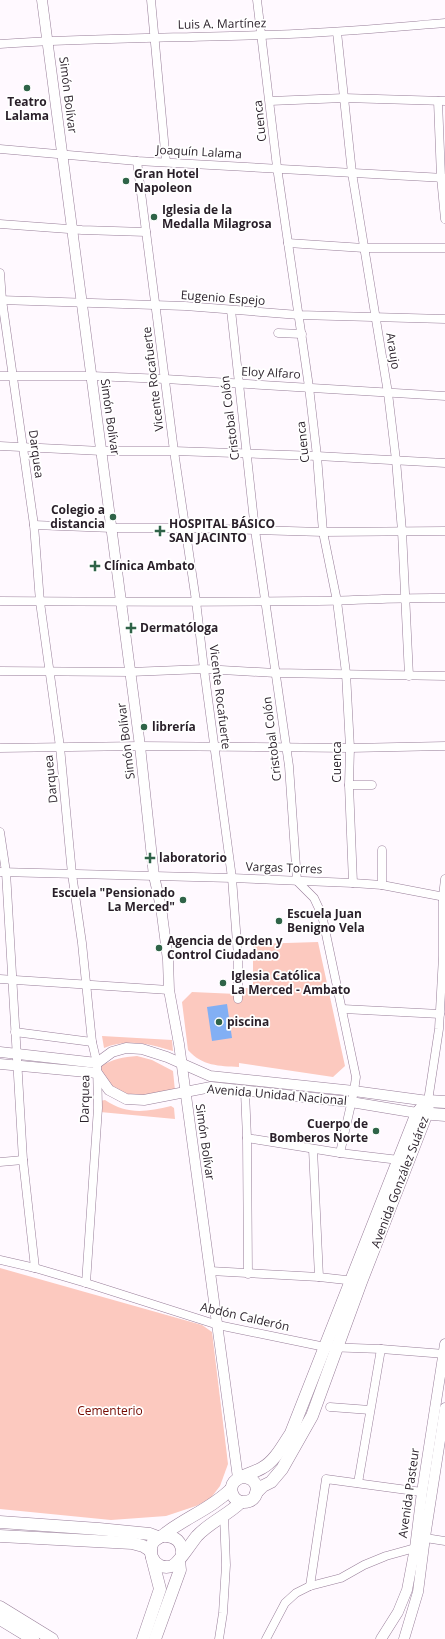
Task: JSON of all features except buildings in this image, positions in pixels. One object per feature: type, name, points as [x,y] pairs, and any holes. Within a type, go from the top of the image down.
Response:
[{"type":"main road","name":"Avenida Unidad Nacional","points":[[428,1101],[445,1102]]},
{"type":"main road","name":"Avenida González Suárez","points":[[256,1493],[263,1486],[271,1482],[282,1469],[312,1416],[338,1348],[355,1281],[399,1160],[428,1101]]},
{"type":"main road","name":"Avenida Unidad Nacional","points":[[422,1113],[445,1115]]},
{"type":"main road","name":"Avenida González Suárez","points":[[240,1478],[263,1467],[271,1461],[291,1433],[325,1347],[355,1281],[422,1113]]},
{"type":"main road","points":[[0,1536],[132,1544],[142,1546],[151,1554],[157,1564],[166,1567],[171,1566],[180,1558],[198,1535],[241,1502],[249,1501],[256,1493],[256,1485],[250,1478],[240,1478],[235,1481],[232,1489],[219,1500],[187,1518],[160,1536],[151,1546],[151,1554],[160,1589],[143,1639]]},
{"type":"main road","points":[[232,1489],[234,1497],[241,1502]]},
{"type":"main road","points":[[0,1522],[88,1528],[172,1536],[176,1538],[181,1546],[180,1570],[155,1639]]},
{"type":"main road","points":[[87,1541],[88,1528]]},
{"type":"main road","points":[[0,1607],[31,1634]]},
{"type":"main road","points":[[0,1619],[31,1634],[52,1639]]},
{"type":"street","name":"Simón Bolívar","points":[[42,0],[140,746],[154,876],[161,907],[168,960],[169,990],[179,1044],[240,1478]]},
{"type":"street","points":[[151,0],[166,162]]},
{"type":"street","name":"Cuenca","points":[[257,0],[277,167],[309,387],[317,456],[323,532],[337,601],[346,673],[350,748],[349,785],[353,883]]},
{"type":"street","name":"Luis A. Martínez","points":[[0,44],[154,37],[337,32],[445,24]]},
{"type":"street","name":"Araujo","points":[[337,32],[352,173],[388,393],[396,460],[402,531],[409,676]]},
{"type":"street","points":[[270,100],[344,98],[441,101],[445,219]]},
{"type":"street","name":"Joaquín Lalama","points":[[0,149],[137,161],[277,167],[352,173],[443,177]]},
{"type":"street","name":"Vicente Rocafuerte","points":[[137,161],[157,306],[174,451],[196,601],[232,878],[238,956],[238,999]]},
{"type":"street","points":[[0,224],[146,232]]},
{"type":"street","points":[[288,243],[364,248],[445,248]]},
{"type":"street","name":"Darquea","points":[[0,273],[1,300],[34,525],[40,602],[60,747],[72,874],[82,943],[92,1042],[97,1068],[98,1108],[86,1283]]},
{"type":"street","name":"Eugenio Espejo","points":[[1,300],[185,306],[299,315],[445,319]]},
{"type":"street","name":"Cristobal Colón","points":[[231,310],[255,530],[289,766],[297,881]]},
{"type":"street","points":[[278,333],[302,334]]},
{"type":"street","name":"Eloy Alfaro","points":[[0,376],[92,376],[165,379],[445,396]]},
{"type":"street","points":[[0,446],[102,451],[174,451],[317,456],[445,463]]},
{"type":"street","points":[[34,525],[323,532],[445,531]]},
{"type":"street","points":[[0,602],[337,601],[405,597],[445,598]]},
{"type":"street","points":[[0,672],[130,672],[204,669],[276,673],[346,673],[445,676]]},
{"type":"street","points":[[0,748],[140,746],[286,746],[350,748],[445,746]]},
{"type":"street","points":[[349,785],[372,785]]},
{"type":"street","points":[[0,832],[12,980],[23,1160],[35,1268]]},
{"type":"street","points":[[382,850],[382,885]]},
{"type":"street","name":"Vargas Torres","points":[[3,872],[353,883],[382,885],[444,896]]},
{"type":"street","points":[[428,1101],[439,1029],[445,879]]},
{"type":"street","points":[[297,881],[314,898],[322,915],[343,1009],[356,1077],[340,1153]]},
{"type":"street","points":[[0,979],[169,990]]},
{"type":"street","points":[[343,1009],[440,1014]]},
{"type":"street","points":[[15,1032],[92,1042]]},
{"type":"street","name":"Avenida Unidad Nacional","points":[[422,1113],[351,1102],[246,1092],[211,1087],[144,1100],[126,1099],[109,1090],[97,1068],[112,1052],[126,1048],[142,1049],[181,1062],[210,1076],[354,1091],[428,1101]]},
{"type":"street","points":[[0,1052],[16,1053],[97,1068]]},
{"type":"street","points":[[0,1064],[97,1068]]},
{"type":"street","points":[[246,1092],[248,1274]]},
{"type":"street","points":[[247,1138],[340,1153],[399,1160]]},
{"type":"street","points":[[313,1149],[319,1277]]},
{"type":"street","points":[[0,1162],[23,1160]]},
{"type":"street","name":"Abdón Calderón","points":[[0,1260],[35,1268],[86,1283],[218,1325],[325,1347],[444,1351]]},
{"type":"street","points":[[210,1271],[319,1277],[355,1281]]},
{"type":"street","points":[[358,1483],[381,1349]]},
{"type":"street","name":"Avenida Pasteur","points":[[420,1537],[422,1492],[444,1351]]},
{"type":"street","points":[[330,1407],[370,1410]]},
{"type":"street","name":"Avenida Pasteur","points":[[381,1639],[398,1612],[407,1590],[415,1548],[420,1537],[445,1411]]},
{"type":"street","points":[[310,1586],[326,1479],[422,1492]]},
{"type":"street","points":[[219,1639],[223,1613],[226,1565],[224,1516]]},
{"type":"street","points":[[408,1638],[418,1592],[420,1537],[445,1541]]},
{"type":"street","points":[[266,1639],[285,1603],[296,1592],[310,1586],[341,1578],[364,1565],[386,1556],[415,1548]]},
{"type":"green space","points":[[318,942],[345,1066],[333,1077],[239,1063],[239,1067],[211,1064],[199,1059],[188,1050],[182,1002],[192,992],[237,994],[237,988],[253,988],[253,944]]},
{"type":"green space","points":[[102,1036],[172,1040],[173,1051],[139,1043],[122,1043],[104,1048]]},
{"type":"green space","points":[[137,1056],[152,1060],[173,1071],[175,1091],[141,1102],[100,1083],[101,1066],[118,1059]]},
{"type":"green space","points":[[105,1100],[121,1108],[137,1111],[153,1110],[171,1106],[174,1108],[175,1119],[100,1112],[100,1101]]},
{"type":"green space","name":"Cementerio","points":[[0,1268],[202,1325],[212,1332],[228,1464],[220,1486],[210,1499],[196,1506],[166,1516],[111,1520],[0,1509]]},
{"type":"water","name":"piscina","points":[[227,1004],[232,1038],[212,1041],[207,1007]]},
{"type":"place","name":"Teatro Lalama","points":[[27,88]]},
{"type":"place","name":"Gran Hotel Napoleon","points":[[126,181]]},
{"type":"place","name":"Iglesia de la Medalla Milagrosa","points":[[154,217]]},
{"type":"place","name":"Colegio a distancia","points":[[113,517]]},
{"type":"place","name":"HOSPITAL BÁSICO SAN JACINTO","points":[[160,531]]},
{"type":"place","name":"Clínica Ambato","points":[[95,566]]},
{"type":"place","name":"Dermatóloga","points":[[131,628]]},
{"type":"place","name":"librería","points":[[144,727]]},
{"type":"place","name":"laboratorio","points":[[150,858]]},
{"type":"place","name":"Escuela \"Pensionado La Merced\"","points":[[183,900]]},
{"type":"place","name":"Escuela Juan Benigno Vela","points":[[279,921]]},
{"type":"place","name":"Agencia de Orden y Control Ciudadano","points":[[159,948]]},
{"type":"place","name":"Iglesia Católica La Merced - Ambato","points":[[223,983]]},
{"type":"place","name":"piscina","points":[[219,1022]]},
{"type":"place","name":"Cuerpo de Bomberos Norte","points":[[376,1131]]}]
